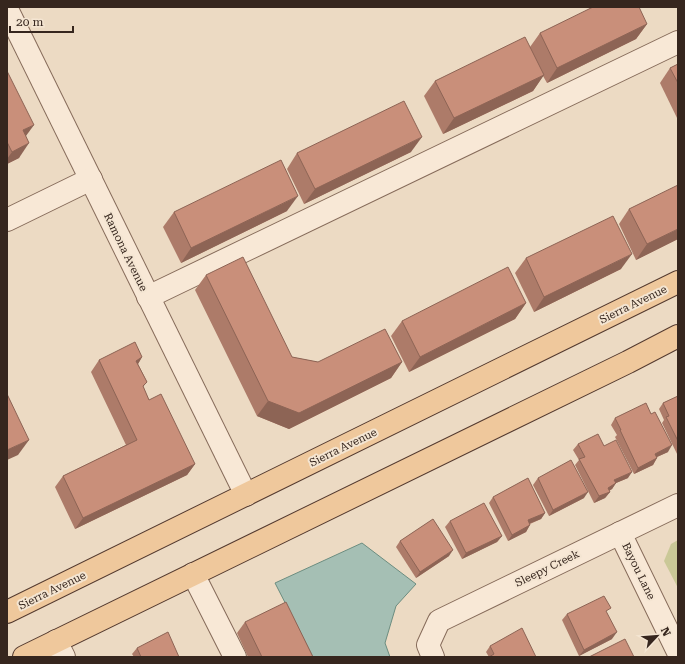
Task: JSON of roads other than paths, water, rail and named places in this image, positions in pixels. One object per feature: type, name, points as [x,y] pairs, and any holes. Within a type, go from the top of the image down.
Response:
[{"type":"main road","name":"Sierra Avenue","points":[[7,612],[678,282]]},
{"type":"main road","points":[[24,657],[60,649],[193,574],[628,362],[678,336]]},
{"type":"street","name":"Ramona Avenue","points":[[7,9],[246,495]]},
{"type":"street","points":[[148,297],[678,42]]},
{"type":"street","points":[[7,220],[91,179]]},
{"type":"street","name":"Sleepy Creek","points":[[431,651],[439,621],[678,505]]},
{"type":"street","name":"Bayou Lane","points":[[620,533],[678,652]]},
{"type":"street","points":[[193,574],[235,657]]}]
